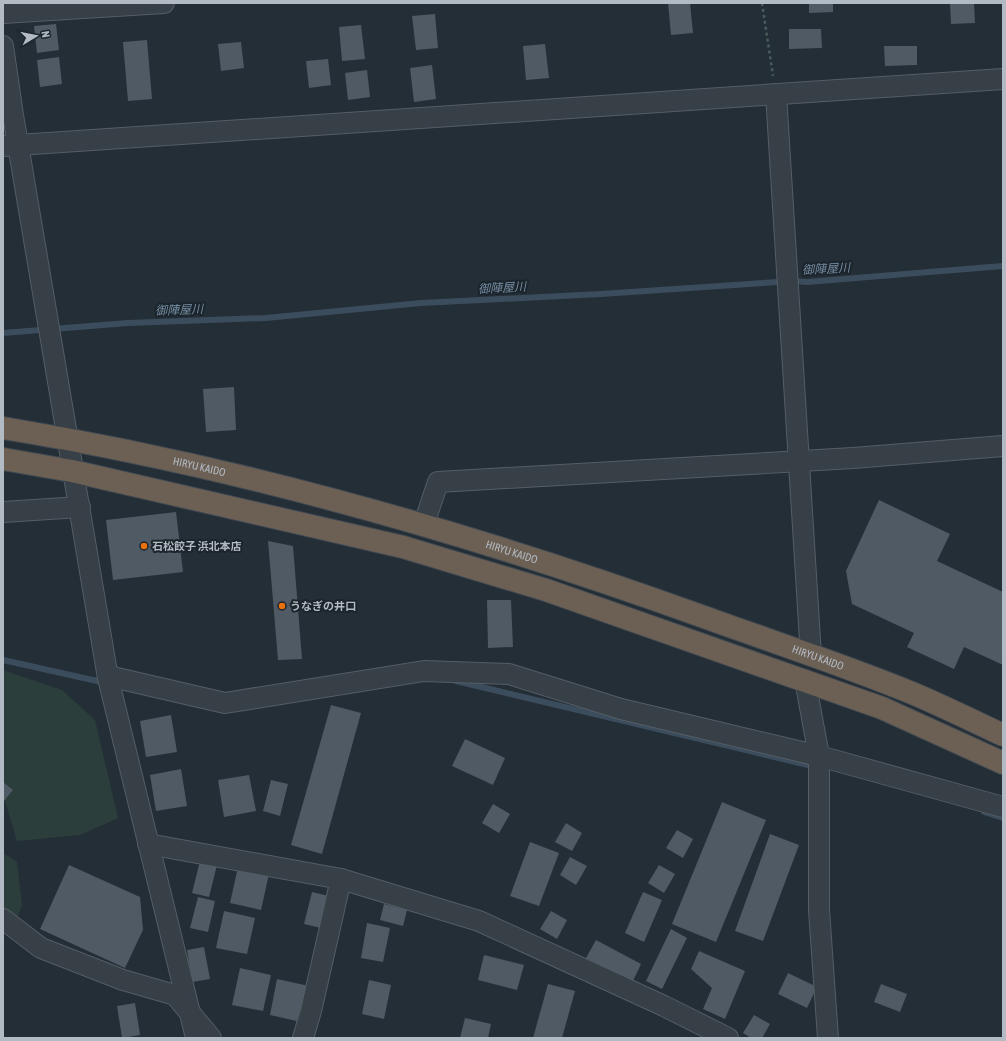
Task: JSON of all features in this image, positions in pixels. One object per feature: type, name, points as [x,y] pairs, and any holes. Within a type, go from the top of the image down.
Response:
[{"type":"highway","name":"HIRYU KAIDO","points":[[3,428],[68,438],[262,482],[424,524],[631,591],[811,656],[913,694],[1003,736]]},
{"type":"highway","points":[[3,459],[72,471],[403,547],[546,590],[882,708],[1003,764]]},
{"type":"street","points":[[3,13],[164,3]]},
{"type":"street","points":[[3,46],[11,145],[50,328],[72,471],[80,507],[109,682],[196,1038]]},
{"type":"street","points":[[11,145],[1003,79]]},
{"type":"street","points":[[776,94],[811,656]]},
{"type":"street","points":[[424,524],[438,482],[1003,446]]},
{"type":"street","points":[[3,512],[80,507]]},
{"type":"street","points":[[109,682],[225,702],[424,671],[509,674],[621,709],[819,756],[1003,807]]},
{"type":"street","points":[[805,680],[819,756],[820,910],[828,1038]]},
{"type":"street","points":[[148,844],[341,879],[479,921],[664,1006],[728,1038]]},
{"type":"street","points":[[303,1038],[311,1011],[341,879]]},
{"type":"street","points":[[3,919],[41,948],[124,980],[175,995],[211,1038]]},
{"type":"path","points":[[762,3],[776,94]]},
{"type":"shaded area","points":[[3,670],[62,690],[95,720],[118,818],[80,835],[17,841],[3,794]]},
{"type":"shaded area","points":[[3,853],[17,862],[22,905],[16,922],[3,911]]},
{"type":"building","points":[[668,3],[690,3],[693,33],[671,35]]},
{"type":"building","points":[[809,3],[833,3],[833,12],[809,13]]},
{"type":"building","points":[[950,3],[974,3],[975,23],[951,24]]},
{"type":"building","points":[[435,14],[438,48],[416,50],[412,16]]},
{"type":"building","points":[[56,24],[59,50],[37,53],[34,26]]},
{"type":"building","points":[[361,25],[365,59],[342,61],[339,27]]},
{"type":"building","points":[[789,29],[821,29],[822,48],[789,49]]},
{"type":"building","points":[[147,40],[152,99],[128,101],[123,42]]},
{"type":"building","points":[[241,42],[244,68],[221,71],[218,44]]},
{"type":"building","points":[[545,44],[549,78],[526,80],[523,46]]},
{"type":"building","points":[[884,46],[917,46],[917,65],[885,66]]},
{"type":"building","points":[[59,57],[62,84],[40,87],[37,60]]},
{"type":"building","points":[[328,59],[331,85],[309,88],[306,61]]},
{"type":"building","points":[[432,65],[436,99],[414,102],[410,68]]},
{"type":"building","points":[[367,70],[370,97],[348,100],[345,73]]},
{"type":"building","points":[[234,387],[236,430],[206,432],[203,389]]},
{"type":"building","points":[[879,500],[950,534],[937,561],[1003,592],[1003,665],[964,647],[954,669],[907,647],[914,633],[852,604],[846,571]]},
{"type":"building","name":"石松餃子 浜北本店","points":[[176,512],[183,572],[113,580],[106,520]]},
{"type":"building","points":[[268,541],[293,546],[302,659],[278,660]]},
{"type":"building","points":[[487,600],[511,600],[513,647],[488,648]]},
{"type":"building","points":[[331,705],[361,713],[322,854],[291,845]]},
{"type":"building","points":[[171,715],[177,752],[146,757],[140,721]]},
{"type":"building","points":[[465,739],[505,758],[493,785],[452,766]]},
{"type":"building","points":[[181,769],[187,806],[156,811],[150,775]]},
{"type":"building","points":[[249,775],[256,811],[224,817],[218,780]]},
{"type":"building","points":[[271,780],[288,784],[280,816],[263,811]]},
{"type":"building","points":[[3,782],[13,790],[3,802]]},
{"type":"building","points":[[722,802],[766,820],[716,942],[672,924]]},
{"type":"building","points":[[493,804],[510,814],[499,833],[482,823]]},
{"type":"building","points":[[566,823],[582,833],[572,851],[555,842]]},
{"type":"building","points":[[677,830],[693,839],[683,858],[666,848]]},
{"type":"building","points":[[770,834],[799,845],[763,941],[735,931]]},
{"type":"building","points":[[530,842],[559,853],[539,906],[510,896]]},
{"type":"building","points":[[570,857],[587,866],[576,885],[560,875]]},
{"type":"building","points":[[200,861],[217,865],[209,897],[192,893]]},
{"type":"building","points":[[69,865],[140,897],[143,930],[125,968],[40,929]]},
{"type":"building","points":[[659,865],[675,874],[664,893],[648,883]]},
{"type":"building","points":[[238,867],[269,874],[261,910],[230,903]]},
{"type":"building","points":[[312,892],[329,896],[321,928],[304,924]]},
{"type":"building","points":[[643,892],[662,900],[644,942],[625,933]]},
{"type":"building","points":[[198,897],[215,901],[208,932],[190,928]]},
{"type":"building","points":[[384,904],[407,910],[403,926],[380,920]]},
{"type":"building","points":[[224,911],[255,918],[247,954],[216,948]]},
{"type":"building","points":[[551,911],[567,920],[557,939],[540,929]]},
{"type":"building","points":[[367,923],[390,928],[383,962],[361,958]]},
{"type":"building","points":[[671,929],[687,938],[662,989],[646,981]]},
{"type":"building","points":[[596,940],[641,964],[632,983],[586,958]]},
{"type":"building","points":[[204,947],[210,979],[192,982],[187,950]]},
{"type":"building","points":[[699,951],[745,971],[725,1019],[703,1009],[712,988],[691,969]]},
{"type":"building","points":[[484,955],[524,965],[517,990],[478,980]]},
{"type":"building","points":[[240,968],[271,975],[263,1011],[232,1005]]},
{"type":"building","points":[[788,973],[817,987],[807,1008],[778,994]]},
{"type":"building","points":[[277,979],[309,986],[301,1022],[270,1015]]},
{"type":"building","points":[[369,980],[391,985],[384,1019],[362,1014]]},
{"type":"building","points":[[548,984],[575,991],[562,1038],[533,1038]]},
{"type":"building","points":[[881,984],[907,994],[900,1012],[874,1002]]},
{"type":"building","points":[[135,1003],[140,1035],[122,1038],[117,1006]]},
{"type":"building","points":[[754,1015],[770,1024],[762,1038],[751,1038],[743,1033]]},
{"type":"building","points":[[465,1018],[491,1024],[488,1038],[460,1038]]},
{"type":"waterway","name":"御陣屋川","points":[[3,333],[128,323],[266,318],[421,303],[601,294],[792,281],[807,282],[1003,266]]},
{"type":"waterway","points":[[3,660],[106,683]]},
{"type":"waterway","points":[[456,681],[812,766]]},
{"type":"waterway","points":[[984,812],[1003,818]]},
{"type":"place","name":"石松餃子 浜北本店","points":[[144,546]]},
{"type":"place","name":"うなぎの井口","points":[[282,606]]}]
